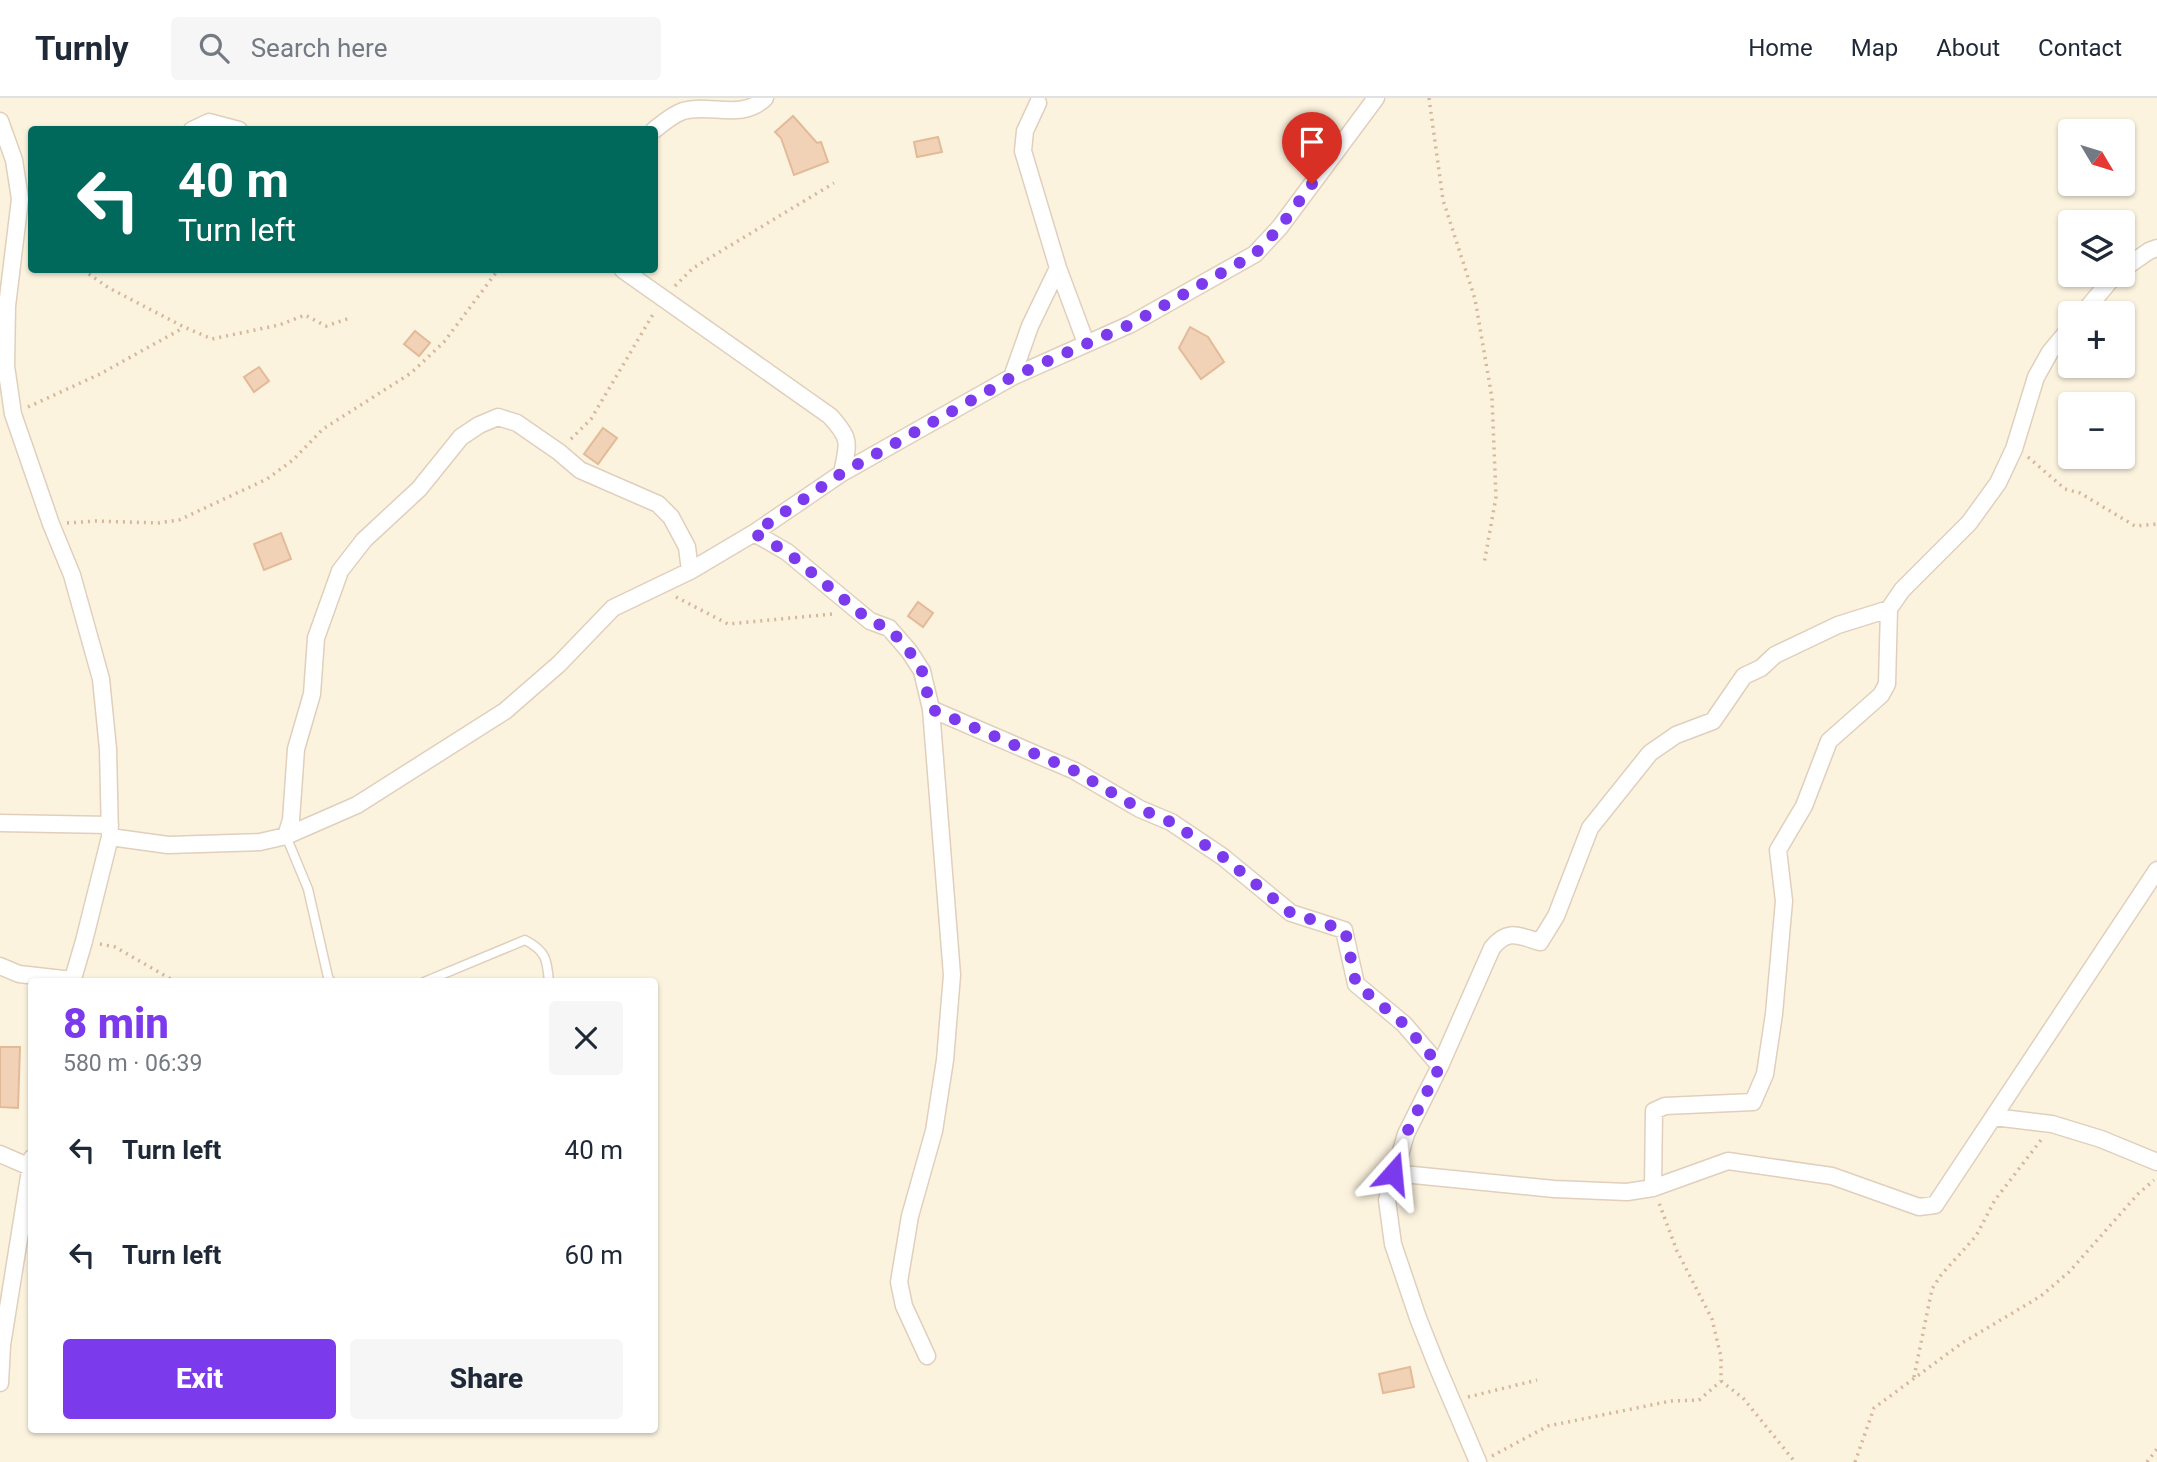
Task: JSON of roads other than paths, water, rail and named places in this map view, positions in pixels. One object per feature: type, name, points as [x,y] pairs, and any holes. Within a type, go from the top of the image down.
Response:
[{"type":"street","points":[[658,127],[685,110],[742,110],[762,102],[765,98]]},
{"type":"street","points":[[0,823],[110,831],[168,845],[260,842],[286,836],[357,805],[505,710],[559,664],[613,608],[690,571],[754,533],[842,473],[1012,377],[1131,324],[1255,254],[1280,227],[1376,98]]},
{"type":"street","points":[[1038,103],[1025,131],[1023,151],[1058,268],[1086,343]]},
{"type":"street","points":[[0,121],[26,197],[7,306],[7,418],[72,575],[101,679],[108,749],[110,831],[73,978]]},
{"type":"street","points":[[200,126],[209,122],[224,126]]},
{"type":"street","points":[[2135,261],[2157,248]]},
{"type":"street","points":[[1012,377],[1030,326],[1058,268]]},
{"type":"street","points":[[627,273],[830,416],[844,432],[848,443],[842,473]]},
{"type":"street","points":[[2093,301],[2105,287]]},
{"type":"street","points":[[1653,1188],[1654,1111],[1665,1107],[1753,1102],[1765,1073],[1774,1014],[1784,901],[1778,850],[1804,806],[1829,741],[1881,695],[1888,684],[1889,609],[1902,590],[1969,523],[1998,483],[2014,449],[2036,377],[2058,342]]},
{"type":"street","points":[[286,836],[292,820],[296,749],[312,694],[316,638],[340,571],[364,540],[419,489],[461,437],[479,425],[498,417],[516,423],[580,470],[658,504],[671,517],[687,547],[690,571]]},
{"type":"street","points":[[754,533],[787,552],[870,621],[889,628],[922,671],[931,709],[952,975],[945,1060],[934,1131],[910,1216],[899,1282],[904,1306],[928,1356]]},
{"type":"street","points":[[1485,1459],[1452,1401],[1418,1318],[1393,1244],[1387,1200],[1406,1134],[1440,1066],[1492,948],[1500,937],[1512,935],[1540,942],[1556,916],[1590,828],[1650,753],[1675,735],[1713,721],[1744,676],[1761,668],[1774,655],[1838,625],[1889,609]]},
{"type":"street","points":[[931,709],[1075,771],[1140,809],[1171,822],[1223,857],[1291,913],[1345,930],[1356,984],[1404,1024],[1440,1066]]},
{"type":"street","points":[[1393,1173],[1627,1192],[1653,1188],[1728,1161],[1832,1176],[1919,1208],[1935,1205],[2157,870]]},
{"type":"street","points":[[0,966],[19,974],[47,978]]},
{"type":"street","points":[[1994,1116],[2052,1124],[2101,1139],[2157,1162]]},
{"type":"street","points":[[0,1154],[28,1161]]},
{"type":"street","points":[[0,1383],[2,1345],[28,1181]]},
{"type":"lane","points":[[286,836],[308,889],[329,978]]},
{"type":"lane","points":[[434,978],[525,940],[538,947],[547,960],[549,978]]}]
